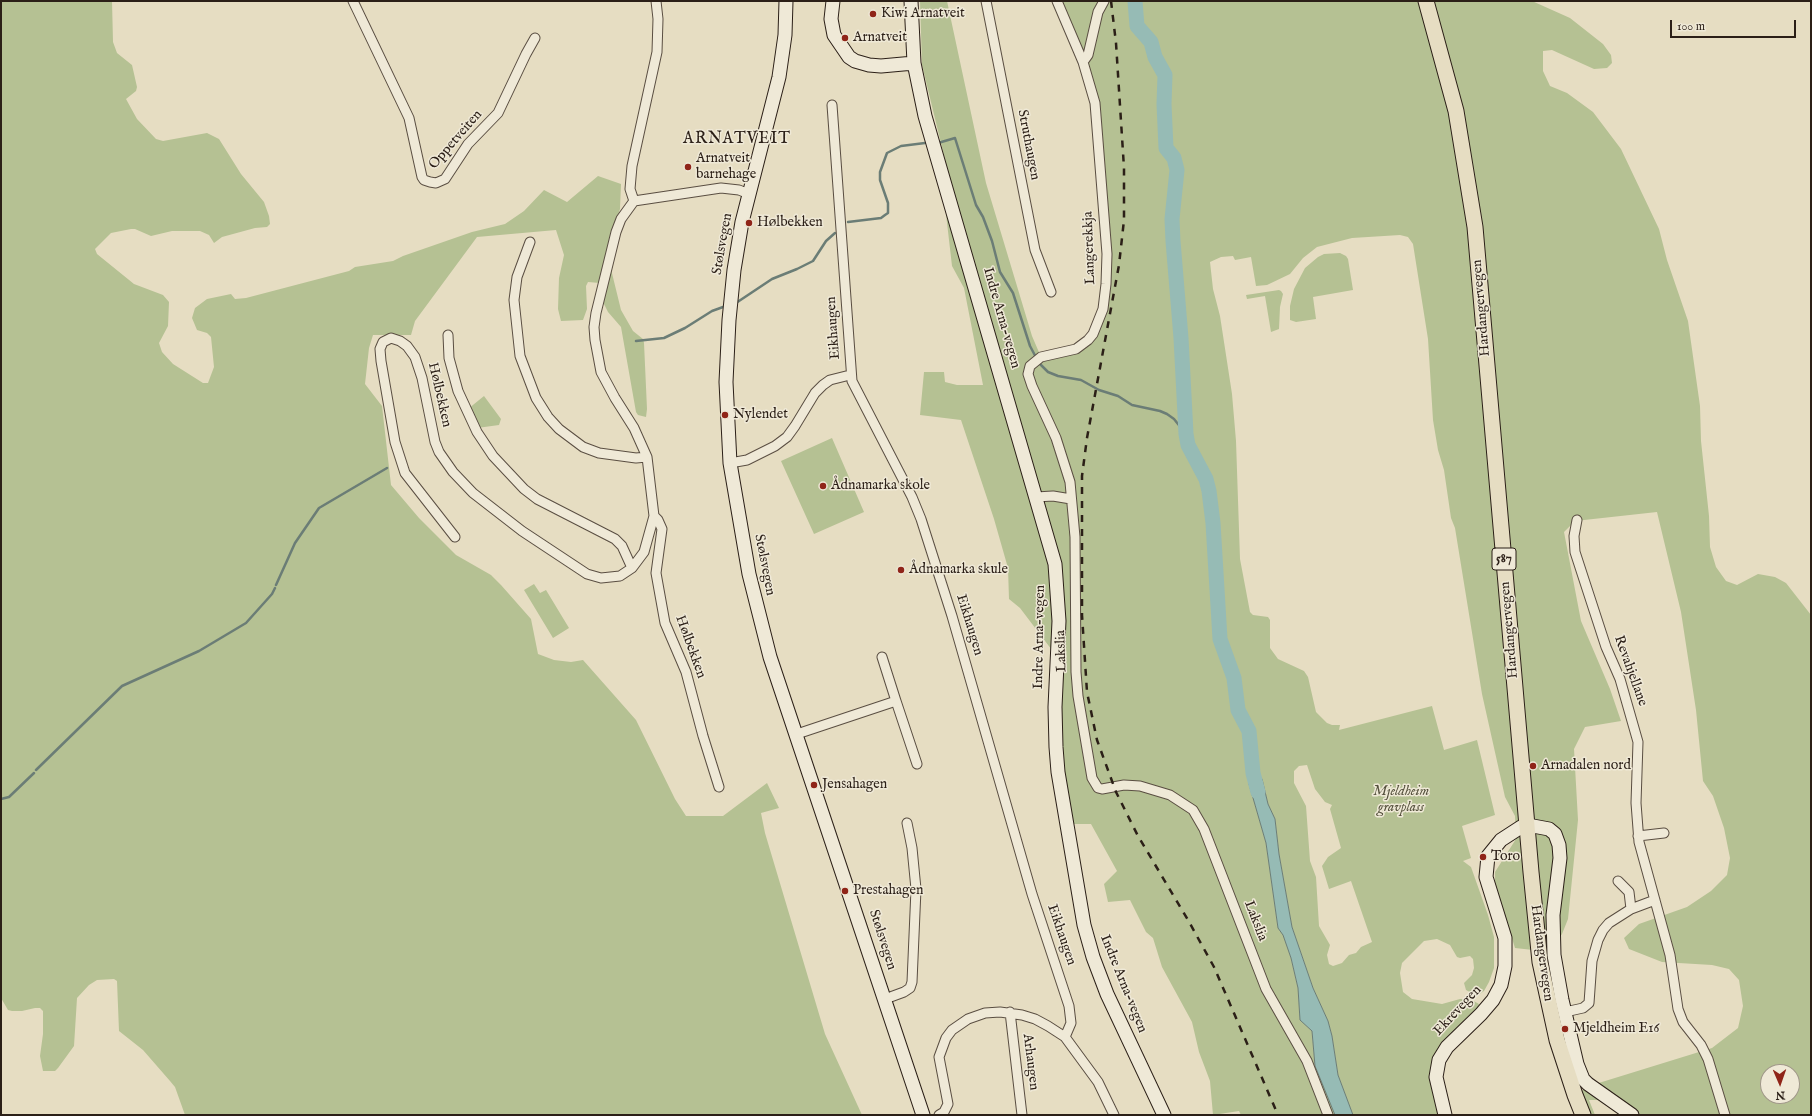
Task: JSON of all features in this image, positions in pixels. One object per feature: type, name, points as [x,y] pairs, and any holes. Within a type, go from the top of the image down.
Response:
[{"type":"main road","name":"Stølsvegen","points":[[786,1],[785,36],[779,77],[737,244],[729,320],[726,382],[730,462],[741,533],[758,616],[770,657],[797,734],[923,1115]]},
{"type":"main road","points":[[833,1],[831,19],[834,36],[849,57],[855,61],[869,65],[881,66],[914,63]]},
{"type":"main road","name":"Indre Arna-vegen","points":[[911,1],[914,63],[922,102],[1051,546],[1057,585],[1059,621],[1055,706],[1058,772],[1084,925],[1093,957],[1109,999],[1162,1114]]},
{"type":"main road","name":"Hardangervegen","points":[[1426,1],[1456,111],[1475,227],[1540,962],[1557,1040],[1574,1095],[1583,1115]]},
{"type":"main road","name":"Ekrevegen","points":[[1446,1115],[1436,1077],[1439,1060],[1447,1047],[1481,1014],[1493,1000],[1504,975],[1506,952],[1505,938],[1486,877],[1488,856],[1501,840],[1527,827],[1544,827],[1553,832],[1559,845],[1560,863],[1553,907],[1553,941],[1557,977],[1565,1012]]},
{"type":"main road","points":[[1565,1012],[1572,1046],[1584,1079],[1588,1084],[1632,1115]]},
{"type":"street","name":"Oppetveiten","points":[[353,1],[406,110],[411,124],[414,149],[422,177],[424,180],[430,182],[436,182],[444,179],[468,144],[498,113],[535,38]]},
{"type":"street","points":[[656,1],[658,24],[657,52],[632,166],[630,189],[634,201],[721,188],[739,190],[749,194]]},
{"type":"street","name":"Struthaugen","points":[[986,1],[1035,250],[1051,292]]},
{"type":"street","name":"Langerekkja","points":[[1058,1],[1083,62],[1095,103],[1106,254],[1105,296],[1103,309],[1093,334],[1083,345],[1067,352],[1041,357],[1032,363],[1029,370],[1032,386],[1056,438],[1065,463],[1070,482],[1071,499]]},
{"type":"street","points":[[1083,62],[1088,55],[1098,12],[1104,1]]},
{"type":"street","name":"Eikhaugen","points":[[832,105],[850,375],[857,392],[912,497],[923,525],[954,624],[1034,900],[1069,1006],[1071,1023],[1065,1037]]},
{"type":"street","name":"Hølbekken","points":[[455,537],[409,480],[402,466],[395,442],[380,354],[384,342],[391,338],[400,341],[407,346],[415,357],[422,378],[435,442],[439,452],[453,472],[472,493],[522,531],[587,574],[594,577],[610,578],[620,576],[632,568],[644,552],[654,516],[647,457],[634,428],[614,398],[601,372],[594,327],[616,232],[621,219],[634,201]]},
{"type":"street","points":[[530,242],[517,277],[514,300],[520,356],[536,398],[548,417],[559,430],[583,447],[600,454],[636,458],[647,457]]},
{"type":"street","name":"Hølbekken","points":[[448,335],[449,358],[458,391],[477,432],[493,456],[537,499],[616,539],[622,546],[632,568]]},
{"type":"street","points":[[730,462],[747,460],[775,446],[787,437],[796,426],[815,393],[823,385],[830,380],[850,375]]},
{"type":"street","points":[[1036,497],[1052,496],[1071,499]]},
{"type":"street","name":"Lakslia","points":[[1071,499],[1075,537],[1075,646],[1078,696],[1092,778],[1098,788],[1102,789],[1140,786],[1170,795],[1187,805],[1198,817],[1266,989],[1307,1061],[1328,1115]]},
{"type":"street","name":"Hølbekken","points":[[654,516],[658,520],[662,529],[656,573],[665,623],[686,672],[719,787]]},
{"type":"street","name":"Revahjellane","points":[[1577,520],[1574,536],[1575,552],[1606,647],[1620,679],[1638,742],[1636,803],[1638,836],[1644,865],[1670,955],[1675,999],[1680,1016],[1686,1028],[1701,1045],[1706,1055],[1725,1115]]},
{"type":"street","points":[[882,658],[917,764]]},
{"type":"street","points":[[797,734],[896,701]]},
{"type":"street","points":[[885,999],[904,992],[910,988],[912,982],[916,889],[912,848],[907,824]]},
{"type":"street","points":[[1638,836],[1664,833]]},
{"type":"street","points":[[1618,881],[1629,892],[1631,909]]},
{"type":"street","points":[[1565,1012],[1583,1008],[1589,1003],[1591,998],[1592,961],[1602,930],[1609,923],[1631,909],[1654,900]]},
{"type":"street","points":[[938,1115],[944,1112],[948,1104],[939,1057],[946,1038],[952,1030],[968,1019],[985,1013],[1010,1012],[1035,1019],[1065,1037],[1098,1082],[1114,1115]]},
{"type":"street","name":"Arhaugen","points":[[1010,1012],[1022,1115]]},
{"type":"green space","points":[[1,1],[112,1],[113,42],[117,53],[132,65],[137,87],[136,91],[126,99],[137,119],[156,139],[163,141],[207,133],[219,139],[241,174],[264,202],[270,224],[267,227],[255,228],[222,237],[214,243],[209,235],[200,231],[172,231],[151,236],[135,229],[131,229],[111,233],[95,249],[97,254],[134,284],[163,295],[169,302],[168,326],[159,343],[162,352],[173,364],[203,383],[208,383],[214,367],[211,337],[207,333],[197,330],[192,318],[195,308],[207,299],[231,294],[235,299],[246,298],[349,271],[355,267],[393,261],[403,256],[472,232],[505,224],[524,211],[544,190],[567,202],[598,176],[621,184],[620,209],[605,255],[609,261],[621,310],[633,331],[643,339],[647,409],[646,417],[638,415],[636,412],[621,327],[608,312],[604,304],[604,291],[600,283],[588,282],[586,286],[587,309],[583,320],[561,321],[558,309],[559,278],[564,255],[556,230],[477,237],[415,321],[411,335],[373,335],[369,348],[365,384],[382,406],[391,485],[419,518],[456,555],[491,575],[531,619],[538,654],[554,660],[571,662],[583,660],[636,720],[675,799],[686,816],[723,816],[767,783],[779,808],[761,813],[765,833],[825,1034],[862,1115],[185,1115],[175,1087],[143,1050],[119,1031],[117,981],[114,979],[97,980],[89,985],[77,998],[74,1046],[55,1071],[43,1071],[40,1056],[43,1034],[43,1011],[40,1008],[22,1011],[8,1010],[1,998]]},
{"type":"green space","name":"Mjeldheim gravplass","points":[[920,1],[947,1],[986,183],[1032,336],[1041,357],[1088,340],[1105,296],[1095,103],[1057,1],[1532,1],[1570,18],[1603,44],[1611,55],[1612,63],[1607,68],[1594,69],[1552,50],[1543,51],[1543,71],[1550,86],[1567,93],[1593,112],[1621,149],[1659,229],[1667,260],[1688,321],[1700,406],[1701,441],[1709,516],[1710,547],[1716,567],[1726,581],[1737,585],[1758,574],[1775,577],[1786,583],[1811,615],[1811,1115],[1624,1115],[1600,1100],[1589,1100],[1595,1115],[1578,1115],[1574,1096],[1589,1086],[1712,1048],[1738,1028],[1743,1006],[1739,980],[1729,969],[1712,965],[1662,962],[1629,949],[1624,938],[1639,924],[1687,907],[1711,891],[1727,875],[1730,858],[1724,828],[1713,796],[1703,781],[1696,710],[1681,612],[1657,512],[1575,521],[1564,532],[1581,621],[1610,689],[1621,721],[1585,727],[1574,749],[1578,820],[1568,919],[1562,934],[1551,952],[1515,948],[1495,884],[1495,872],[1516,839],[1515,816],[1505,797],[1482,694],[1455,528],[1451,518],[1444,470],[1438,450],[1433,420],[1428,339],[1413,244],[1408,237],[1400,235],[1352,238],[1317,247],[1303,258],[1290,274],[1267,285],[1256,286],[1251,257],[1235,260],[1233,256],[1221,257],[1210,262],[1213,289],[1220,316],[1232,394],[1236,441],[1240,559],[1250,612],[1253,615],[1268,617],[1270,620],[1270,648],[1278,659],[1304,671],[1308,677],[1316,712],[1327,723],[1332,725],[1340,725],[1339,730],[1432,706],[1444,750],[1477,740],[1495,815],[1462,826],[1471,858],[1463,861],[1471,867],[1488,915],[1494,937],[1494,968],[1484,991],[1477,996],[1466,990],[1464,983],[1472,975],[1474,968],[1473,959],[1470,956],[1460,958],[1457,957],[1450,945],[1437,939],[1424,941],[1402,963],[1400,973],[1403,992],[1412,999],[1442,1004],[1460,999],[1470,999],[1479,1004],[1477,1013],[1447,1037],[1433,1057],[1431,1079],[1444,1115],[1353,1115],[1338,1075],[1332,1036],[1328,1021],[1313,988],[1292,927],[1279,854],[1275,819],[1268,804],[1262,779],[1249,784],[1266,843],[1278,928],[1283,934],[1291,958],[1298,988],[1300,1019],[1312,1031],[1315,1066],[1335,1115],[1241,1115],[1239,1111],[1213,1115],[1210,1081],[1199,1052],[1192,1022],[1162,967],[1153,938],[1146,932],[1130,900],[1108,902],[1104,884],[1117,871],[1091,824],[1071,824],[1060,741],[1061,662],[1020,608],[1009,599],[1008,568],[994,519],[961,420],[920,415],[924,372],[944,372],[945,382],[957,385],[983,385],[964,288],[952,266],[946,214],[956,205],[922,65]],"holes":[[[1307,765],[1315,789],[1325,802],[1332,805],[1330,809],[1341,848],[1328,857],[1322,866],[1329,889],[1351,881],[1372,942],[1361,947],[1356,953],[1349,955],[1342,963],[1333,966],[1329,964],[1327,955],[1330,945],[1319,926],[1316,877],[1310,861],[1306,806],[1294,783],[1294,771],[1299,766]]]},
{"type":"green space","points":[[1340,253],[1348,259],[1353,290],[1313,297],[1316,319],[1296,322],[1290,320],[1290,306],[1294,289],[1305,268],[1324,254]]},
{"type":"green space","points":[[1279,290],[1283,294],[1280,307],[1279,329],[1271,332],[1265,296],[1247,299],[1246,295]]},
{"type":"green space","points":[[484,396],[501,419],[499,425],[477,428],[468,409]]},
{"type":"green space","name":"Ådnamarka skole","points":[[832,438],[864,512],[814,534],[781,461]]},
{"type":"green space","points":[[534,584],[540,593],[546,590],[569,628],[553,638],[524,590]]},
{"type":"water","points":[[1257,773],[1262,779],[1268,804],[1275,819],[1279,854],[1292,927],[1313,988],[1328,1021],[1332,1036],[1338,1075],[1353,1115],[1335,1115],[1315,1066],[1312,1031],[1300,1020],[1298,988],[1291,958],[1283,935],[1278,928],[1266,843],[1249,784],[1249,775]]},
{"type":"waterway","points":[[1135,1],[1137,26],[1151,42],[1155,57],[1165,75],[1164,104],[1166,148],[1174,158],[1177,170],[1172,219],[1181,338],[1186,434],[1188,445],[1206,479],[1209,491],[1213,523],[1220,639],[1234,678],[1238,710],[1249,731],[1253,773],[1258,792]]},
{"type":"waterway","points":[[938,143],[955,138],[976,205],[983,217],[992,241],[1000,272],[1013,293],[1030,346],[1039,363],[1048,372],[1058,376],[1081,380],[1099,390],[1118,396],[1132,405],[1167,414],[1174,419],[1186,434]]},
{"type":"waterway","points":[[848,222],[881,218],[888,213],[888,203],[880,180],[880,172],[887,153],[901,146],[925,143]]},
{"type":"waterway","points":[[736,303],[772,279],[813,261],[826,241],[835,233]]},
{"type":"waterway","points":[[636,341],[664,338],[685,328],[712,311],[723,307]]},
{"type":"waterway","points":[[276,585],[295,543],[319,508],[387,468]]},
{"type":"waterway","points":[[36,770],[122,686],[199,651],[246,623],[272,594],[275,588]]},
{"type":"waterway","points":[[1,799],[9,797],[34,773]]},
{"type":"railway","points":[[1111,1],[1116,43],[1124,168],[1124,220],[1119,265],[1087,438],[1082,476],[1082,615],[1087,692],[1097,740],[1116,792],[1138,836],[1214,967],[1278,1115]]},
{"type":"place","name":"Kiwi Arnatveit","points":[[873,14]]},
{"type":"place","name":"Arnatveit","points":[[845,38]]},
{"type":"place","name":"Arnatveit barnehage","points":[[688,167]]},
{"type":"place","name":"Hølbekken","points":[[749,223]]},
{"type":"place","name":"Nylendet","points":[[725,415]]},
{"type":"place","name":"Ådnamarka skole","points":[[823,486]]},
{"type":"place","name":"Ådnamarka skule","points":[[901,570]]},
{"type":"place","name":"Arnadalen nord","points":[[1533,766]]},
{"type":"place","name":"Jensahagen","points":[[814,785]]},
{"type":"place","name":"Toro","points":[[1483,857]]},
{"type":"place","name":"Prestahagen","points":[[845,891]]},
{"type":"place","name":"Mjeldheim E16","points":[[1565,1029]]},
{"type":"district","name":"ARNATVEIT","points":[[737,140]]}]
